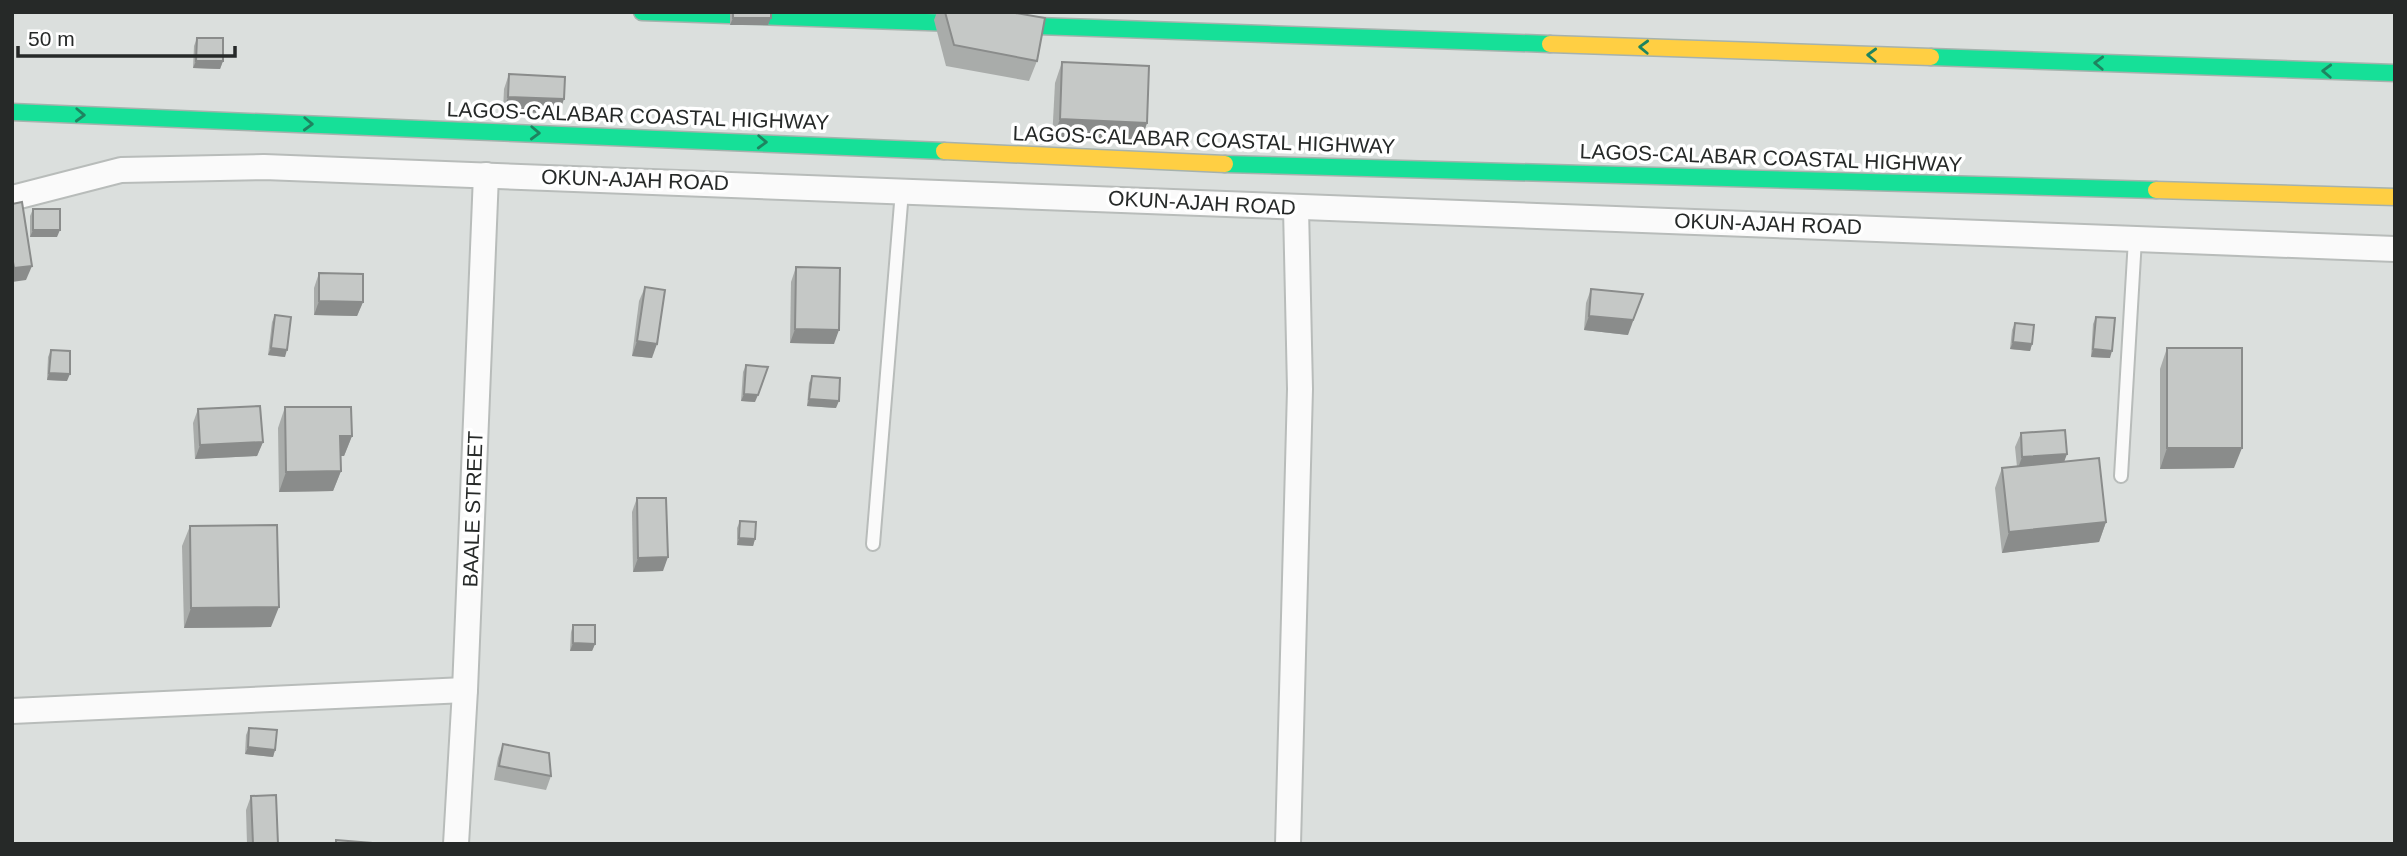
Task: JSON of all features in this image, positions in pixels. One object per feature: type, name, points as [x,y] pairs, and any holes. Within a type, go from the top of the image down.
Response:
[{"type":"highway","points":[[642,12],[2395,73]]},
{"type":"highway","name":"LAGOS-CALABAR COASTAL HIGHWAY","points":[[12,112],[855,146],[1224,164],[2395,197]]},
{"type":"street","name":"OKUN-AJAH ROAD","points":[[12,198],[121,170],[264,167],[2395,249]]},
{"type":"street","name":"BAALE STREET","points":[[456,844],[486,175]]},
{"type":"street","points":[[1287,844],[1300,389],[1296,208]]},
{"type":"street","points":[[12,711],[465,690]]},
{"type":"lane","points":[[873,544],[902,191]]},
{"type":"lane","points":[[2121,476],[2135,239]]},
{"type":"building","points":[[733,12],[771,12],[771,18],[733,18]]},
{"type":"building","points":[[945,12],[1010,12],[1045,18],[1037,61],[954,45]]},
{"type":"building","points":[[197,38],[223,38],[223,61],[196,61]]},
{"type":"building","points":[[1062,62],[1149,66],[1147,123],[1060,119]]},
{"type":"building","points":[[509,74],[565,77],[564,99],[508,97]]},
{"type":"building","points":[[22,202],[32,266],[14,268],[12,204]]},
{"type":"building","points":[[33,209],[60,209],[60,230],[33,230]]},
{"type":"building","points":[[796,267],[840,268],[839,330],[795,329]]},
{"type":"building","points":[[319,273],[363,274],[363,302],[319,301]]},
{"type":"building","points":[[645,287],[665,290],[657,344],[637,341]]},
{"type":"building","points":[[1591,289],[1643,294],[1633,320],[1589,316]]},
{"type":"building","points":[[275,315],[291,317],[287,350],[271,348]]},
{"type":"building","points":[[2096,317],[2115,318],[2112,351],[2093,349]]},
{"type":"building","points":[[2015,323],[2034,325],[2032,344],[2013,342]]},
{"type":"building","points":[[2167,348],[2242,348],[2242,448],[2167,448]]},
{"type":"building","points":[[51,350],[70,351],[70,374],[49,373]]},
{"type":"building","points":[[746,365],[768,367],[758,395],[744,394]]},
{"type":"building","points":[[812,376],[840,378],[839,401],[809,399]]},
{"type":"building","points":[[260,406],[263,442],[200,445],[198,409]]},
{"type":"building","points":[[285,407],[351,407],[352,436],[340,436],[341,471],[286,472]]},
{"type":"building","points":[[2065,430],[2067,454],[2022,457],[2021,433]]},
{"type":"building","points":[[2099,458],[2106,522],[2009,532],[2002,468]]},
{"type":"building","points":[[637,498],[666,498],[668,557],[638,558]]},
{"type":"building","points":[[740,521],[756,522],[755,539],[739,538]]},
{"type":"building","points":[[277,525],[279,607],[191,608],[190,526]]},
{"type":"building","points":[[573,625],[595,625],[595,644],[573,643]]},
{"type":"building","points":[[249,728],[277,730],[275,750],[248,747]]},
{"type":"building","points":[[503,744],[549,753],[551,776],[499,766]]},
{"type":"building","points":[[276,795],[278,844],[253,844],[251,796]]},
{"type":"building","points":[[336,840],[372,843],[372,844],[336,844]]},
{"type":"traffic: fast","points":[[642,12],[1550,44]]},
{"type":"traffic: fast","points":[[1931,57],[2395,73]]},
{"type":"traffic: fast","points":[[12,112],[944,151]]},
{"type":"traffic: fast","points":[[1225,164],[2156,190]]},
{"type":"traffic: slow","points":[[1550,44],[1931,57]]},
{"type":"traffic: slow","points":[[944,151],[1225,164]]},
{"type":"traffic: slow","points":[[2156,190],[2395,197]]}]
